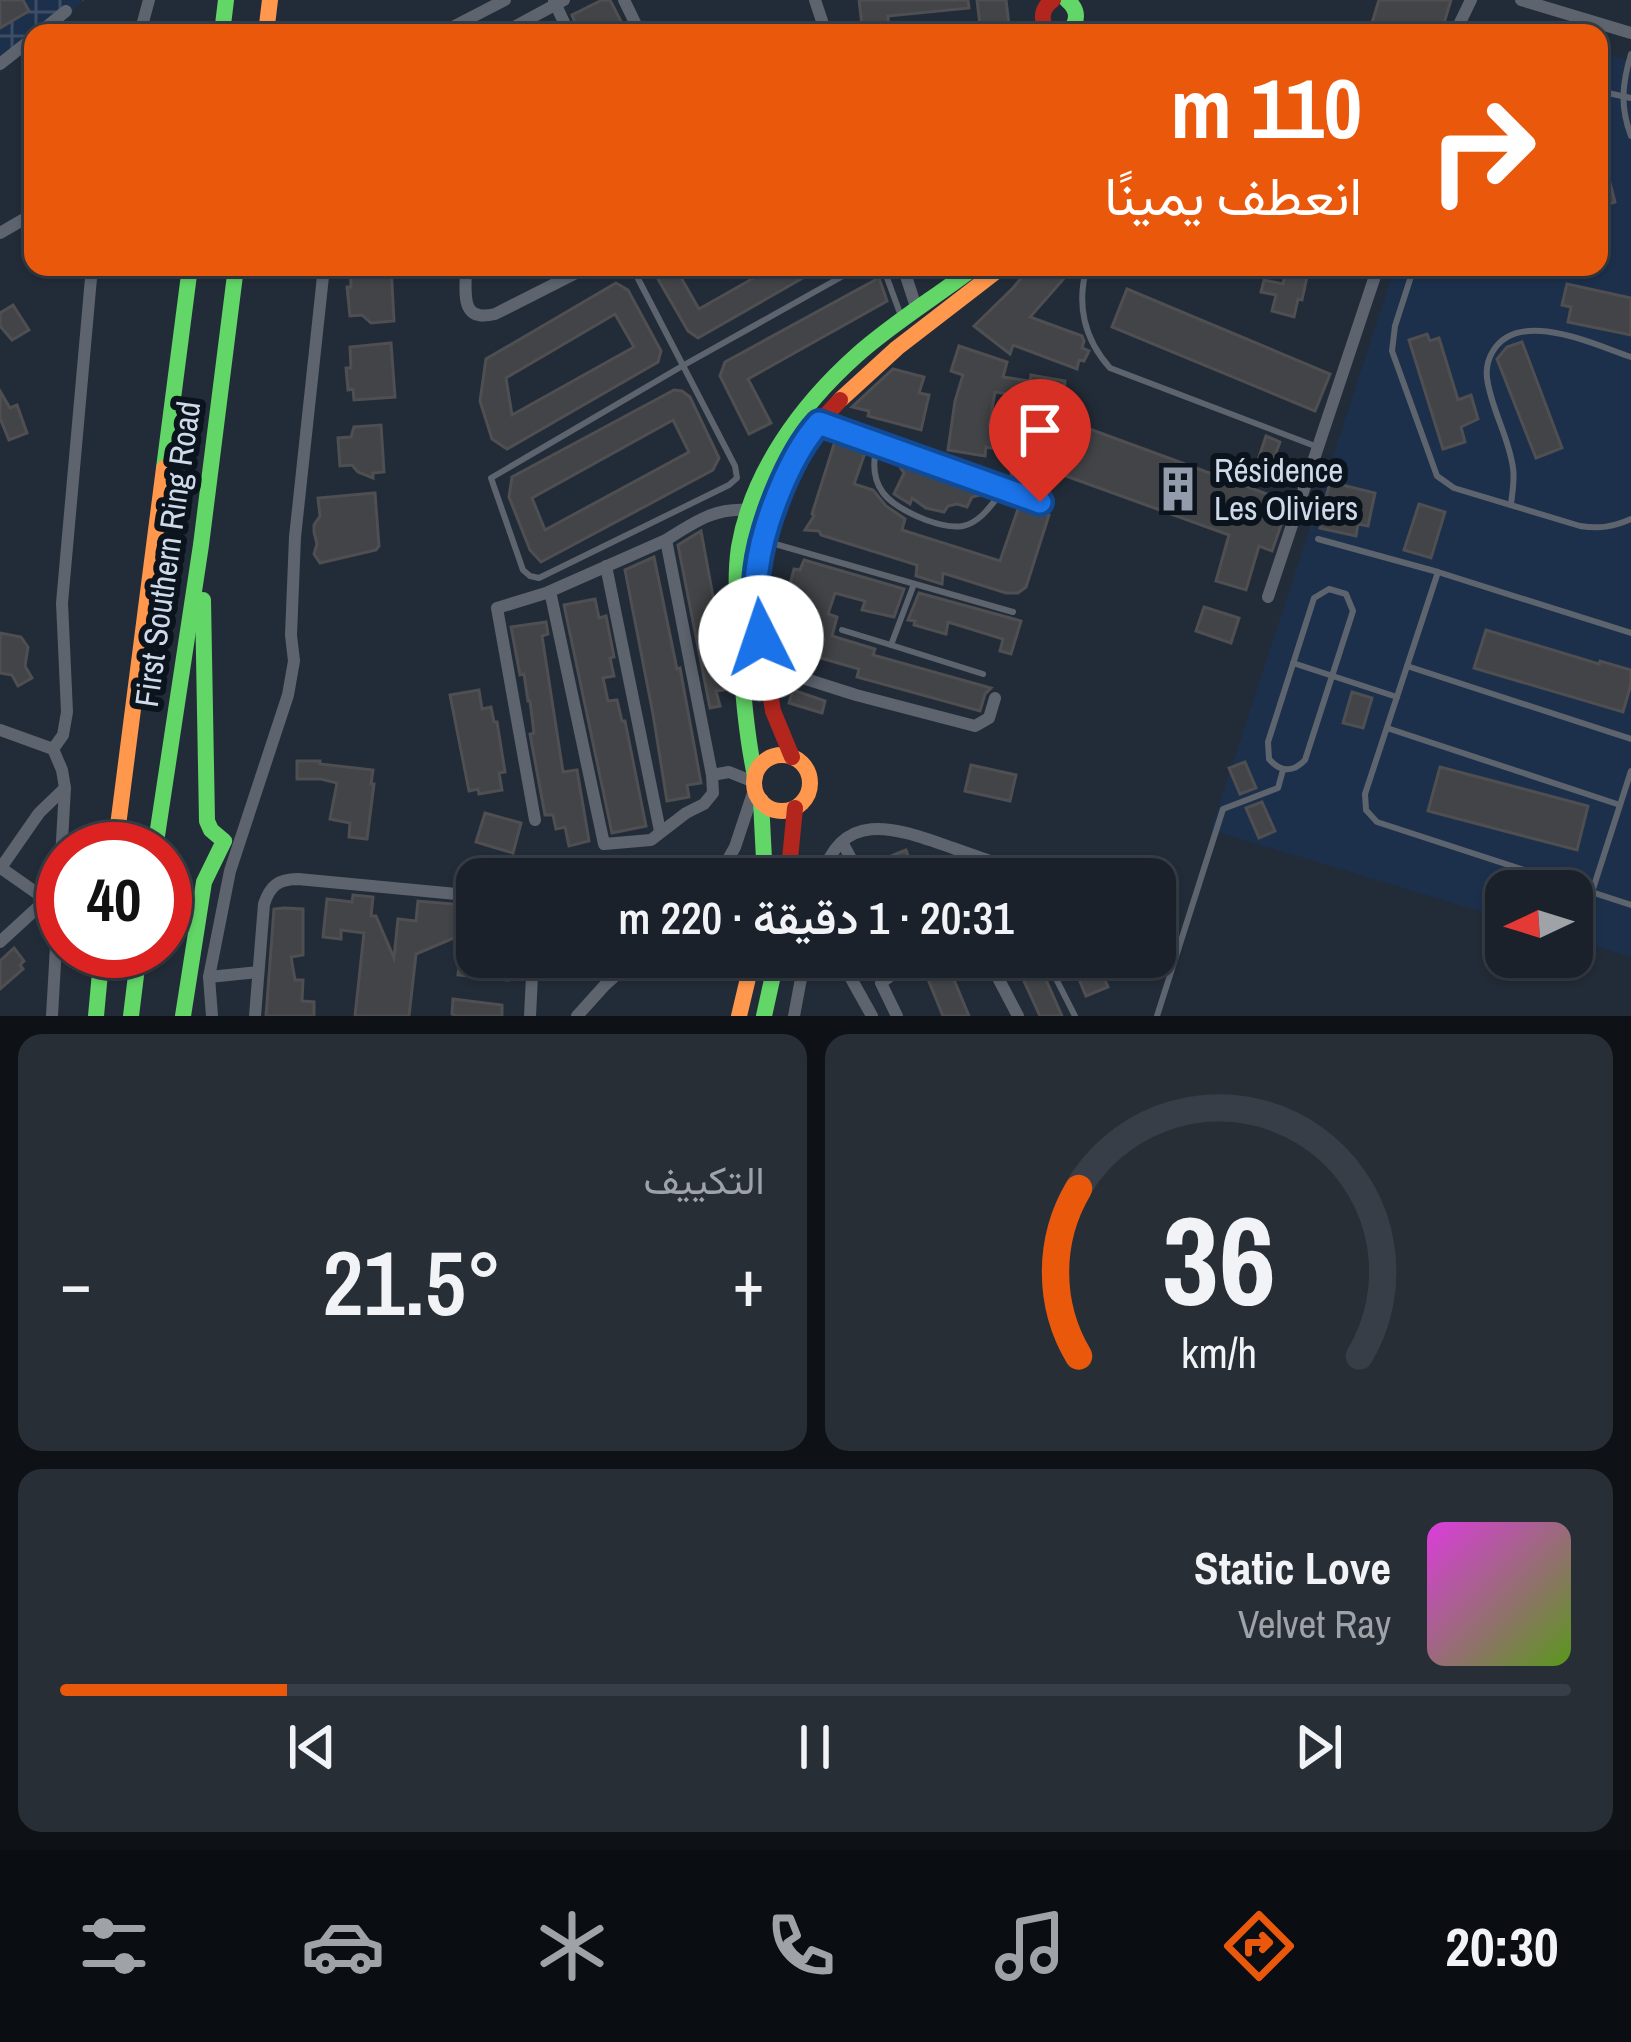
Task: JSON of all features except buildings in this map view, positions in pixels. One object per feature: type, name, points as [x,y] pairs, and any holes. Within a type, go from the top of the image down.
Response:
[{"type":"main road","points":[[1045,21],[1046,5],[1053,0]]},
{"type":"main road","name":"First Southern Ring Road","points":[[118,822],[189,276]]},
{"type":"main road","name":"First Southern Ring Road","points":[[159,822],[235,276]]},
{"type":"main road","points":[[763,858],[745,730],[736,586],[748,510],[783,437],[808,404],[853,359],[963,276]]},
{"type":"main road","points":[[792,758],[773,711],[757,572],[790,470],[809,434],[844,396],[990,276]]},
{"type":"main road","points":[[183,1016],[204,882],[230,844],[207,821],[201,545]]},
{"type":"main road","points":[[779,756],[804,767],[809,782],[806,797],[795,808],[780,811],[756,786],[766,760],[779,756]]},
{"type":"main road","points":[[790,858],[795,808]]},
{"type":"main road","points":[[94,1016],[98,978]]},
{"type":"main road","points":[[135,1016],[137,978]]},
{"type":"main road","points":[[739,1016],[748,978]]},
{"type":"main road","points":[[764,1016],[772,978]]},
{"type":"street","points":[[458,24],[505,0]]},
{"type":"street","points":[[1521,0],[1599,24]]},
{"type":"street","points":[[519,24],[558,2]]},
{"type":"street","points":[[50,24],[66,11]]},
{"type":"street","points":[[0,64],[24,45]]},
{"type":"street","points":[[53,749],[63,734],[67,712],[62,603],[91,276]]},
{"type":"street","points":[[212,1016],[209,976],[230,844],[278,730],[294,661],[295,537],[323,276]]},
{"type":"street","points":[[466,276],[466,301],[477,316],[485,317],[573,276]]},
{"type":"street","points":[[904,276],[910,315]]},
{"type":"street","points":[[1268,597],[1375,276]]},
{"type":"street","points":[[535,820],[496,608],[550,591],[665,540],[705,515],[748,510]]},
{"type":"street","points":[[550,591],[604,844],[651,840],[713,793],[665,540]]},
{"type":"street","points":[[606,566],[660,832]]},
{"type":"street","points":[[765,666],[975,726],[989,718],[995,698]]},
{"type":"street","points":[[0,730],[53,749],[65,788],[64,822]]},
{"type":"street","points":[[712,775],[729,772],[756,786],[729,858]]},
{"type":"street","points":[[36,893],[0,869],[39,813],[65,788]]},
{"type":"street","points":[[830,858],[842,842],[867,829],[886,827],[973,858]]},
{"type":"street","points":[[842,842],[851,858]]},
{"type":"street","points":[[255,1016],[264,904],[268,892],[285,879],[456,894]]},
{"type":"street","points":[[0,942],[36,911]]},
{"type":"street","points":[[209,976],[258,972]]},
{"type":"street","points":[[52,1016],[55,978]]},
{"type":"street","points":[[530,1016],[532,978]]},
{"type":"street","points":[[577,1016],[613,978]]},
{"type":"street","points":[[745,978],[746,987]]},
{"type":"street","points":[[794,1016],[801,978]]},
{"type":"street","points":[[851,978],[872,1016]]},
{"type":"street","points":[[888,978],[881,983],[897,1016]]},
{"type":"street","points":[[997,978],[1018,1016]]},
{"type":"lane","points":[[1631,54],[1624,75],[1631,136]]},
{"type":"lane","points":[[633,276],[684,365],[737,478],[539,578],[530,577],[523,570],[490,478],[684,365],[843,276]]},
{"type":"lane","points":[[888,276],[910,315]]},
{"type":"lane","points":[[1085,276],[1080,290],[1084,316],[1093,348],[1110,368],[1318,447]]},
{"type":"lane","points":[[1411,276],[1392,351],[1437,476],[1454,488],[1597,529],[1631,519]]},
{"type":"lane","points":[[1511,505],[1512,461],[1486,377],[1496,346],[1529,330],[1551,331],[1631,357]]},
{"type":"lane","points":[[819,423],[1040,502]]},
{"type":"lane","points":[[877,444],[875,478],[884,496],[904,511],[936,524],[962,526],[979,519],[1004,489]]},
{"type":"lane","points":[[1318,539],[1631,634]]},
{"type":"lane","points":[[765,541],[1013,612]]},
{"type":"lane","points":[[1438,572],[1364,802],[1377,822],[1524,870]]},
{"type":"lane","points":[[891,645],[914,584]]},
{"type":"lane","points":[[1339,590],[1352,602],[1353,611],[1305,760],[1282,770],[1267,751],[1293,663],[1314,598],[1339,590]]},
{"type":"lane","points":[[842,630],[983,674]]},
{"type":"lane","points":[[1293,663],[1397,697]]},
{"type":"lane","points":[[1407,666],[1631,739]]},
{"type":"lane","points":[[1387,728],[1620,805]]},
{"type":"lane","points":[[1157,1016],[1223,809],[1278,788],[1282,770]]},
{"type":"lane","points":[[1593,889],[1631,771]]},
{"type":"lane","points":[[1593,892],[1631,905]]},
{"type":"lane","points":[[1056,978],[1075,1016]]},
{"type":"shaded area","points":[[0,0],[84,0],[58,24],[24,24],[24,52],[0,72]]},
{"type":"shaded area","points":[[1608,54],[1631,61],[1631,957],[1593,945],[1593,870],[1485,870],[1485,913],[1211,830],[1392,276],[1608,276]]},
{"type":"traffic: fast","points":[[223,24],[226,0]]},
{"type":"traffic: fast","points":[[1067,0],[1074,8],[1074,24]]},
{"type":"traffic: fast","points":[[164,468],[189,276]]},
{"type":"traffic: fast","points":[[159,822],[235,276]]},
{"type":"traffic: fast","points":[[755,776],[737,585],[739,547],[755,492],[798,418],[836,375],[963,276]]},
{"type":"traffic: fast","points":[[183,1016],[204,882],[224,841],[207,821],[203,600]]},
{"type":"traffic: fast","points":[[761,801],[764,858]]},
{"type":"traffic: fast","points":[[96,1016],[100,978]]},
{"type":"traffic: fast","points":[[131,1016],[136,978]]},
{"type":"traffic: fast","points":[[764,1016],[772,978]]},
{"type":"traffic: slow","points":[[267,24],[270,0]]},
{"type":"traffic: slow","points":[[840,400],[897,348],[990,276]]},
{"type":"traffic: slow","points":[[118,822],[164,468]]},
{"type":"traffic: slow","points":[[782,755],[801,764],[810,783],[801,802],[782,811],[763,802],[754,783],[763,764],[782,755]]},
{"type":"traffic: slow","points":[[739,1016],[748,978]]},
{"type":"traffic: jam","points":[[1044,24],[1043,15],[1053,0]]},
{"type":"traffic: jam","points":[[792,757],[773,711],[761,638],[757,571],[770,519],[790,470],[809,434],[840,400]]},
{"type":"traffic: jam","points":[[790,858],[795,808]]},
{"type":"place","name":"Résidence Les Oliviers","points":[[1178,489]]},
{"type":"route","points":[[761,638],[757,572],[770,519],[790,470],[819,423],[1040,502]]}]
